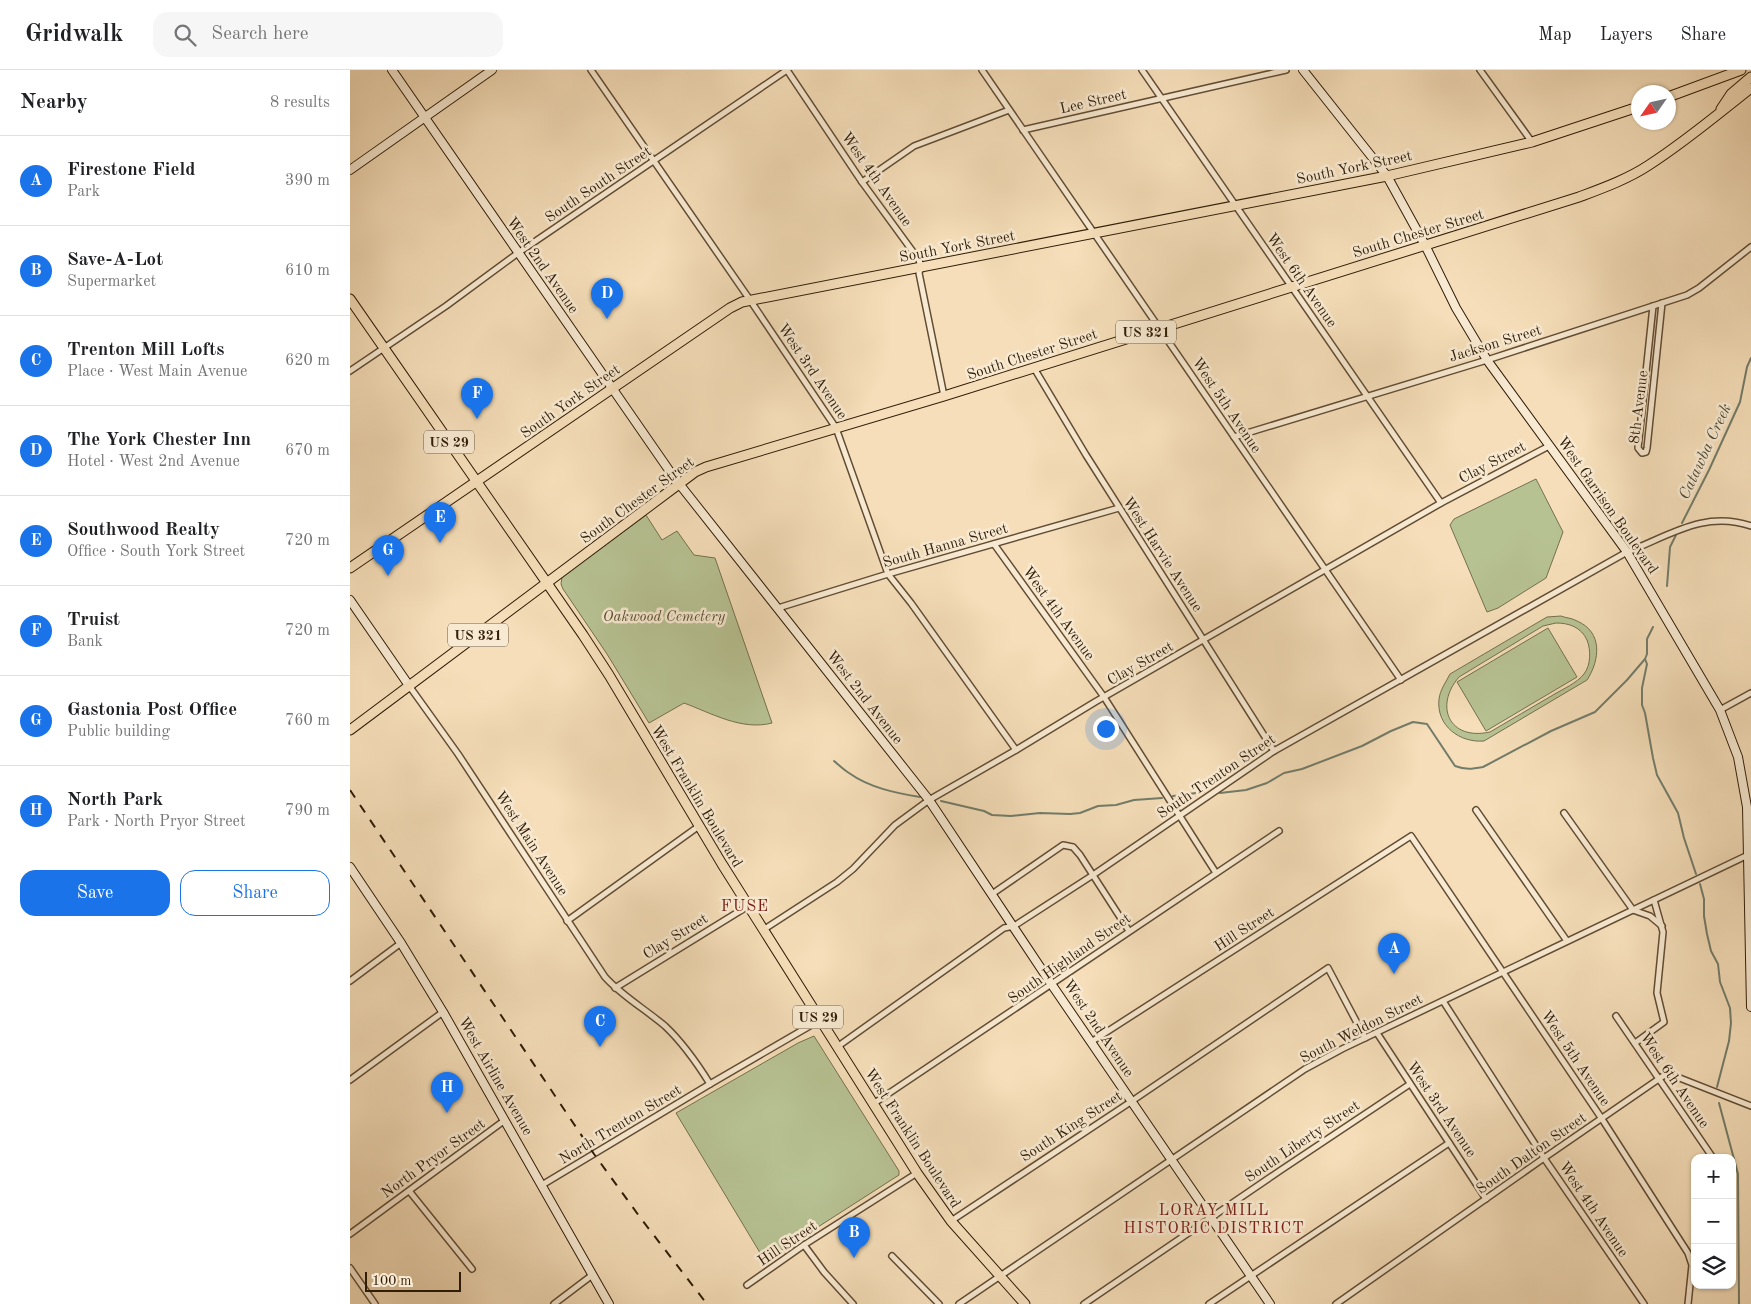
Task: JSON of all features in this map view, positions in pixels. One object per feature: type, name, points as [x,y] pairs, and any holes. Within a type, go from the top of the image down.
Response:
[{"type":"main road","name":"West 2nd Avenue","points":[[392,70],[679,484],[929,800],[1052,985],[1270,1304]]},
{"type":"main road","points":[[350,170],[492,70]]},
{"type":"main road","name":"West Garrison Boulevard","points":[[1303,70],[1387,176],[1426,245],[1456,308],[1487,360],[1626,552],[1720,710],[1733,742],[1747,807],[1750,853],[1751,1007]]},
{"type":"main road","points":[[1676,94],[1740,70]]},
{"type":"main road","name":"South Chester Street","points":[[410,687],[546,582],[679,484],[706,467],[944,396],[1579,197],[1615,183],[1648,166],[1718,114],[1750,83]]},
{"type":"main road","name":"South York Street","points":[[350,568],[477,483],[730,308],[750,300],[1235,204],[1387,176],[1532,142],[1631,109]]},
{"type":"main road","name":"West Franklin Boulevard","points":[[350,299],[609,675],[748,906],[917,1173],[951,1221],[1025,1304]]},
{"type":"main road","name":"West Main Avenue","points":[[350,600],[410,687]]},
{"type":"main road","name":"US 321","points":[[350,730],[410,687]]},
{"type":"main road","name":"West Airline Avenue","points":[[350,866],[401,943],[443,1012],[609,1304]]},
{"type":"street","name":"West 3rd Avenue","points":[[591,70],[836,428],[888,574],[911,603],[1016,750]]},
{"type":"street","name":"South South Street","points":[[350,371],[446,306],[518,253],[787,70]]},
{"type":"street","name":"West 4th Avenue","points":[[787,70],[862,182],[919,260],[919,273],[944,396]]},
{"type":"street","name":"West 5th Avenue","points":[[982,70],[1400,680]]},
{"type":"street","name":"West 6th Avenue","points":[[1142,70],[1441,503]]},
{"type":"street","name":"Lee Street","points":[[1023,130],[1286,70]]},
{"type":"street","points":[[1480,70],[1532,142]]},
{"type":"street","points":[[1740,70],[1750,83]]},
{"type":"street","points":[[862,182],[914,146],[1009,110]]},
{"type":"street","name":"Jackson Street","points":[[1234,437],[1487,360],[1687,295],[1700,288],[1751,247]]},
{"type":"street","name":"8th Avenue","points":[[1653,306],[1638,448],[1642,453],[1646,452],[1647,448],[1662,303]]},
{"type":"street","name":"West Harvie Avenue","points":[[1034,368],[1119,508],[1274,751]]},
{"type":"street","name":"Clay Street","points":[[764,930],[837,882],[853,869],[895,825],[929,800],[1441,503],[1549,446]]},
{"type":"street","name":"South Hanna Street","points":[[778,608],[888,574],[1119,508]]},
{"type":"street","name":"South Trenton Street","points":[[837,1047],[1004,928],[1014,926],[1092,875],[1274,751],[1626,552],[1687,526],[1703,522],[1725,521],[1751,526]]},
{"type":"street","name":"West 4th Avenue","points":[[994,544],[1104,697],[1216,873]]},
{"type":"street","name":"West Main Avenue","points":[[410,687],[462,761],[605,977],[615,988],[671,1032],[692,1057],[710,1084]]},
{"type":"street","points":[[1720,710],[1751,693]]},
{"type":"street","points":[[1476,810],[1567,941]]},
{"type":"street","points":[[1564,813],[1633,910],[1650,916],[1662,926]]},
{"type":"street","points":[[567,921],[699,826]]},
{"type":"street","name":"South Highland Street","points":[[873,1104],[1279,831]]},
{"type":"street","name":"West 5th Avenue","points":[[1411,836],[1602,1119],[1688,1253],[1692,1265],[1688,1304]]},
{"type":"street","name":"Hill Street","points":[[1091,1042],[1411,836]]},
{"type":"street","points":[[992,894],[1063,845],[1073,847],[1129,931]]},
{"type":"street","name":"South Weldon Street","points":[[959,1304],[1305,1070],[1365,1038],[1750,853]]},
{"type":"street","points":[[1635,1043],[1664,1022],[1657,992],[1662,926],[1654,900]]},
{"type":"street","name":"Clay Street","points":[[615,988],[748,906]]},
{"type":"street","points":[[350,981],[401,943]]},
{"type":"street","name":"South King Street","points":[[951,1221],[1328,968],[1365,1038]]},
{"type":"street","name":"West 4th Avenue","points":[[1443,1001],[1544,1158],[1644,1304]]},
{"type":"street","points":[[350,1080],[443,1012]]},
{"type":"street","name":"West 6th Avenue","points":[[1616,1016],[1710,1154]]},
{"type":"street","points":[[710,1084],[820,1020]]},
{"type":"street","name":"West 3rd Avenue","points":[[1377,1033],[1486,1199]]},
{"type":"street","points":[[1659,1079],[1666,1074],[1672,1075],[1751,1106]]},
{"type":"street","name":"South Dalton Street","points":[[1336,1304],[1659,1079]]},
{"type":"street","name":"North Trenton Street","points":[[542,1185],[710,1084]]},
{"type":"street","name":"South Liberty Street","points":[[1084,1304],[1410,1084]]},
{"type":"street","name":"North Pryor Street","points":[[350,1234],[410,1192],[505,1120]]},
{"type":"street","points":[[1209,1304],[1449,1143]]},
{"type":"street","name":"Hill Street","points":[[747,1285],[804,1245],[917,1173]]},
{"type":"street","points":[[410,1192],[472,1269]]},
{"type":"street","points":[[804,1245],[853,1304]]},
{"type":"street","points":[[892,1256],[939,1304]]},
{"type":"street","points":[[350,1268],[375,1304]]},
{"type":"street","points":[[554,1304],[592,1276]]},
{"type":"green space","points":[[1536,479],[1563,532],[1546,578],[1498,608],[1487,612],[1450,525],[1454,519]]},
{"type":"green space","name":"Oakwood Cemetery","points":[[646,515],[662,540],[677,531],[694,555],[715,558],[772,723],[749,725],[738,723],[684,703],[649,723],[607,654],[563,589],[561,584],[562,577]]},
{"type":"green space","points":[[1561,616],[1573,619],[1591,632],[1597,647],[1595,664],[1587,680],[1484,741],[1466,739],[1451,731],[1441,717],[1439,709],[1441,692],[1450,674],[1547,617]],"holes":[[[1561,623],[1578,629],[1587,640],[1590,653],[1589,662],[1581,677],[1570,686],[1490,732],[1476,733],[1464,731],[1456,726],[1450,719],[1447,710],[1451,688],[1459,677],[1543,626]]]},
{"type":"green space","points":[[1548,628],[1577,677],[1486,731],[1457,682]]},
{"type":"green space","points":[[814,1036],[899,1171],[899,1175],[765,1261],[676,1113],[798,1043]]},
{"type":"waterway","name":"Catawba Creek","points":[[1682,523],[1740,402],[1747,367],[1751,358]]},
{"type":"waterway","name":"Catawba Creek","points":[[1667,586],[1670,547],[1676,535]]},
{"type":"waterway","name":"Catawba Creek","points":[[1653,627],[1647,639],[1645,659],[1647,664],[1642,688],[1642,705],[1657,775],[1678,813],[1696,874]]},
{"type":"waterway","points":[[1220,793],[1246,790],[1267,783],[1284,773],[1302,769],[1362,746],[1413,722],[1427,724],[1455,766],[1469,769],[1483,767],[1551,731],[1595,712],[1645,659]]},
{"type":"waterway","points":[[834,761],[847,772],[866,783],[893,792],[920,797]]},
{"type":"waterway","points":[[1173,796],[1204,792]]},
{"type":"waterway","points":[[941,801],[984,811],[992,815],[1011,816],[1040,813],[1080,813],[1098,806],[1162,798]]},
{"type":"waterway","name":"Catawba Creek","points":[[1700,884],[1704,899],[1704,916],[1711,951],[1718,964],[1720,982],[1730,1008],[1729,1041],[1717,1087]]},
{"type":"waterway","name":"Catawba Creek","points":[[1719,1103],[1738,1174],[1739,1304]]},
{"type":"railway","points":[[350,790],[594,1154],[707,1304]]},
{"type":"place","name":"The York Chester Inn","points":[[607,319]]},
{"type":"place","name":"Truist","points":[[477,419]]},
{"type":"place","name":"Southwood Realty","points":[[440,543]]},
{"type":"place","name":"Gastonia Post Office","points":[[388,576]]},
{"type":"place","name":"Firestone Field","points":[[1394,974]]},
{"type":"place","name":"Trenton Mill Lofts","points":[[600,1047]]},
{"type":"place","name":"North Park","points":[[447,1113]]},
{"type":"place","name":"Save-A-Lot","points":[[854,1258]]},
{"type":"district","name":"FUSE","points":[[745,905]]},
{"type":"district","name":"LORAY MILL HISTORIC DISTRICT","points":[[1214,1218]]}]
